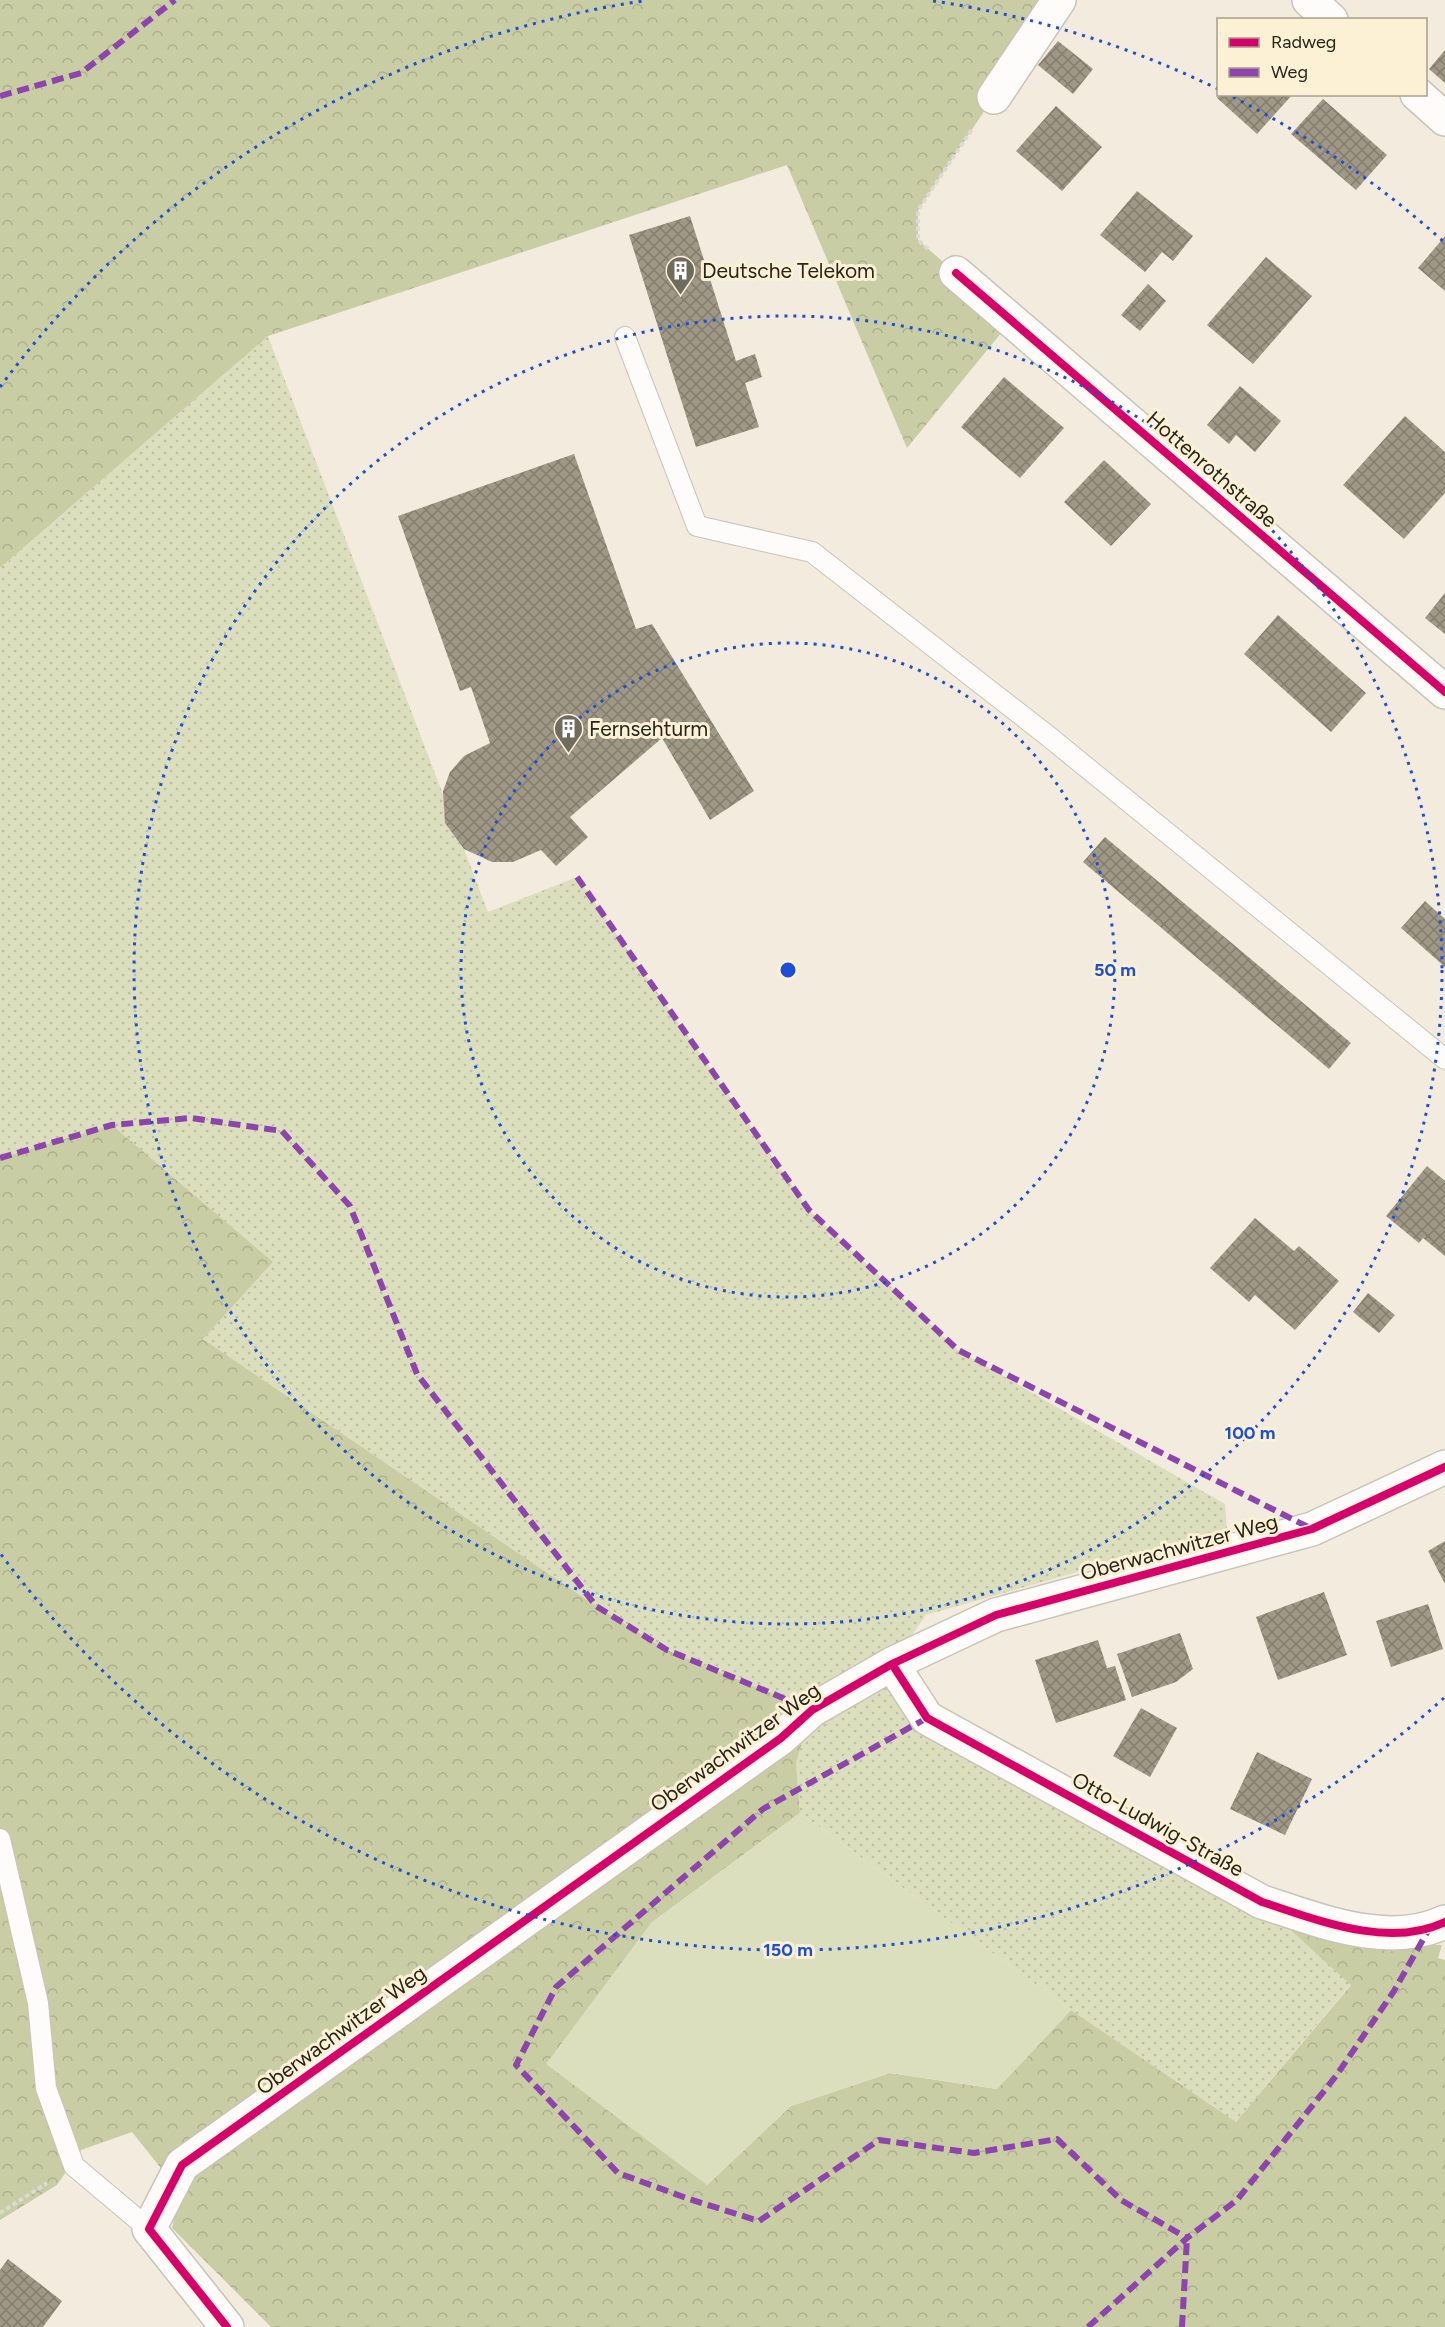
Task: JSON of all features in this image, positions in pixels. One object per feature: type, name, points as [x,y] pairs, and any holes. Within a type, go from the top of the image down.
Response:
[{"type":"street","points":[[994,97],[1059,0]]},
{"type":"street","points":[[1309,0],[1329,18]]},
{"type":"street","points":[[1419,96],[1445,119]]},
{"type":"street","name":"Hottenrothstraße","points":[[956,273],[1445,692]]},
{"type":"street","name":"Oberwachwitzer Weg","points":[[149,2229],[182,2165],[781,1738],[812,1710],[892,1664],[996,1616],[1312,1529],[1445,1467]]},
{"type":"street","name":"Otto-Ludwig-Straße","points":[[892,1664],[927,1718],[1262,1902],[1310,1917],[1376,1933],[1429,1929],[1445,1922]]},
{"type":"street","points":[[149,2229],[227,2327]]},
{"type":"lane","points":[[625,337],[697,526],[812,552],[1048,736],[1445,1059]]},
{"type":"lane","points":[[0,1839],[38,2003],[46,2088],[74,2166],[149,2229]]},
{"type":"path","points":[[918,240],[918,210],[994,97]]},
{"type":"path","points":[[0,2213],[74,2166]]},
{"type":"green space","points":[[0,0],[1059,0],[918,210],[918,240],[1011,321],[907,448],[787,165],[268,336],[0,568]]},
{"type":"green space","points":[[268,336],[488,912],[577,877],[809,1210],[958,1350],[1225,1504],[1227,1530],[926,1615],[892,1664],[905,1717],[1285,1925],[1351,1984],[1236,2122],[1071,2010],[800,1813],[796,1763],[812,1710],[667,1650],[596,1606],[203,1339],[273,1262],[112,1125],[0,1158],[0,568]]},
{"type":"green space","points":[[112,1125],[273,1262],[203,1339],[596,1606],[667,1650],[812,1710],[796,1763],[800,1813],[651,1923],[707,2185],[791,2106],[890,2073],[997,2089],[1071,2010],[1236,2122],[1351,1985],[1285,1925],[1373,1944],[1442,1945],[1438,1958],[1445,1960],[1445,2327],[271,2327],[172,2228],[180,2192],[132,2132],[81,2150],[57,2185],[0,2220],[0,1158]]},
{"type":"green space","points":[[800,1813],[1071,2010],[997,2089],[890,2073],[791,2106],[707,2185],[546,2064],[651,1923]]},
{"type":"building","points":[[1058,41],[1093,69],[1073,94],[1038,65]]},
{"type":"building","points":[[1445,50],[1445,83],[1429,69]]},
{"type":"building","points":[[1218,96],[1291,96],[1257,134],[1217,98]]},
{"type":"building","points":[[1323,99],[1387,155],[1356,190],[1291,134]]},
{"type":"building","points":[[1056,106],[1102,147],[1062,191],[1016,151]]},
{"type":"building","points":[[1137,191],[1193,236],[1173,261],[1162,252],[1145,272],[1100,235]]},
{"type":"building","name":"Deutsche Telekom","points":[[690,216],[736,361],[755,354],[762,377],[745,383],[759,427],[696,447],[629,235]]},
{"type":"building","points":[[1445,236],[1445,291],[1418,268]]},
{"type":"building","points":[[1266,257],[1312,296],[1253,364],[1207,325]]},
{"type":"building","points":[[1148,284],[1166,301],[1140,331],[1121,315]]},
{"type":"building","points":[[1004,377],[1064,428],[1020,478],[961,427]]},
{"type":"building","points":[[1240,386],[1281,421],[1255,452],[1236,435],[1229,444],[1207,425]]},
{"type":"building","points":[[1405,416],[1445,452],[1445,493],[1404,539],[1343,485]]},
{"type":"building","points":[[574,454],[636,629],[652,624],[754,791],[710,820],[662,738],[570,817],[588,837],[556,866],[541,850],[513,862],[492,862],[464,849],[445,823],[443,791],[450,772],[464,756],[490,743],[471,687],[460,691],[398,516]]},
{"type":"building","points":[[1104,460],[1151,504],[1111,546],[1064,502]]},
{"type":"building","points":[[1445,593],[1445,634],[1425,618]]},
{"type":"building","points":[[1278,615],[1366,693],[1331,732],[1244,654]]},
{"type":"building","points":[[1105,837],[1351,1043],[1329,1069],[1083,862]]},
{"type":"building","points":[[1425,901],[1445,919],[1445,967],[1401,928]]},
{"type":"building","points":[[1427,1166],[1445,1181],[1445,1256],[1423,1238],[1419,1243],[1386,1216]]},
{"type":"building","points":[[1255,1218],[1294,1251],[1299,1246],[1339,1281],[1295,1330],[1255,1295],[1249,1302],[1210,1268]]},
{"type":"building","points":[[1368,1293],[1395,1315],[1379,1333],[1353,1312]]},
{"type":"building","points":[[1445,1541],[1445,1584],[1428,1551]]},
{"type":"building","points":[[1324,1592],[1347,1655],[1278,1680],[1256,1617]]},
{"type":"building","points":[[1428,1604],[1443,1649],[1391,1667],[1376,1621]]},
{"type":"building","points":[[1180,1633],[1193,1669],[1176,1682],[1132,1697],[1117,1654]]},
{"type":"building","points":[[1098,1640],[1107,1668],[1115,1666],[1126,1700],[1056,1723],[1035,1660]]},
{"type":"building","points":[[1141,1708],[1177,1728],[1150,1777],[1113,1756]]},
{"type":"building","points":[[1257,1752],[1312,1779],[1285,1835],[1230,1809]]},
{"type":"building","points":[[8,2259],[62,2301],[43,2327],[0,2327],[0,2270]]},
{"type":"marked path","points":[[0,96],[81,73],[175,0]]},
{"type":"marked path","points":[[577,877],[809,1210],[958,1350],[1312,1529]]},
{"type":"marked path","points":[[0,1158],[112,1125],[191,1118],[282,1131],[350,1206],[417,1374],[596,1606],[667,1650],[812,1710]]},
{"type":"marked path","points":[[927,1718],[763,1809],[556,1987],[516,2065],[618,2173],[759,2221],[879,2140],[974,2153],[1057,2139],[1121,2200],[1187,2238]]},
{"type":"marked path","points":[[1088,2327],[1187,2238],[1237,2200],[1336,2076],[1394,1991],[1429,1929]]},
{"type":"marked path","points":[[1182,2327],[1187,2238]]},
{"type":"cycle path","points":[[956,273],[1445,692]]},
{"type":"cycle path","points":[[227,2327],[149,2229],[182,2165],[781,1738],[812,1710],[892,1664],[996,1615],[1312,1529],[1445,1467]]},
{"type":"cycle path","points":[[892,1664],[927,1718],[1262,1902],[1306,1917],[1353,1929],[1377,1932],[1400,1933],[1423,1930],[1445,1922]]},
{"type":"place","name":"Deutsche Telekom","points":[[681,296]]},
{"type":"place","name":"Fernsehturm","points":[[568,754]]}]
